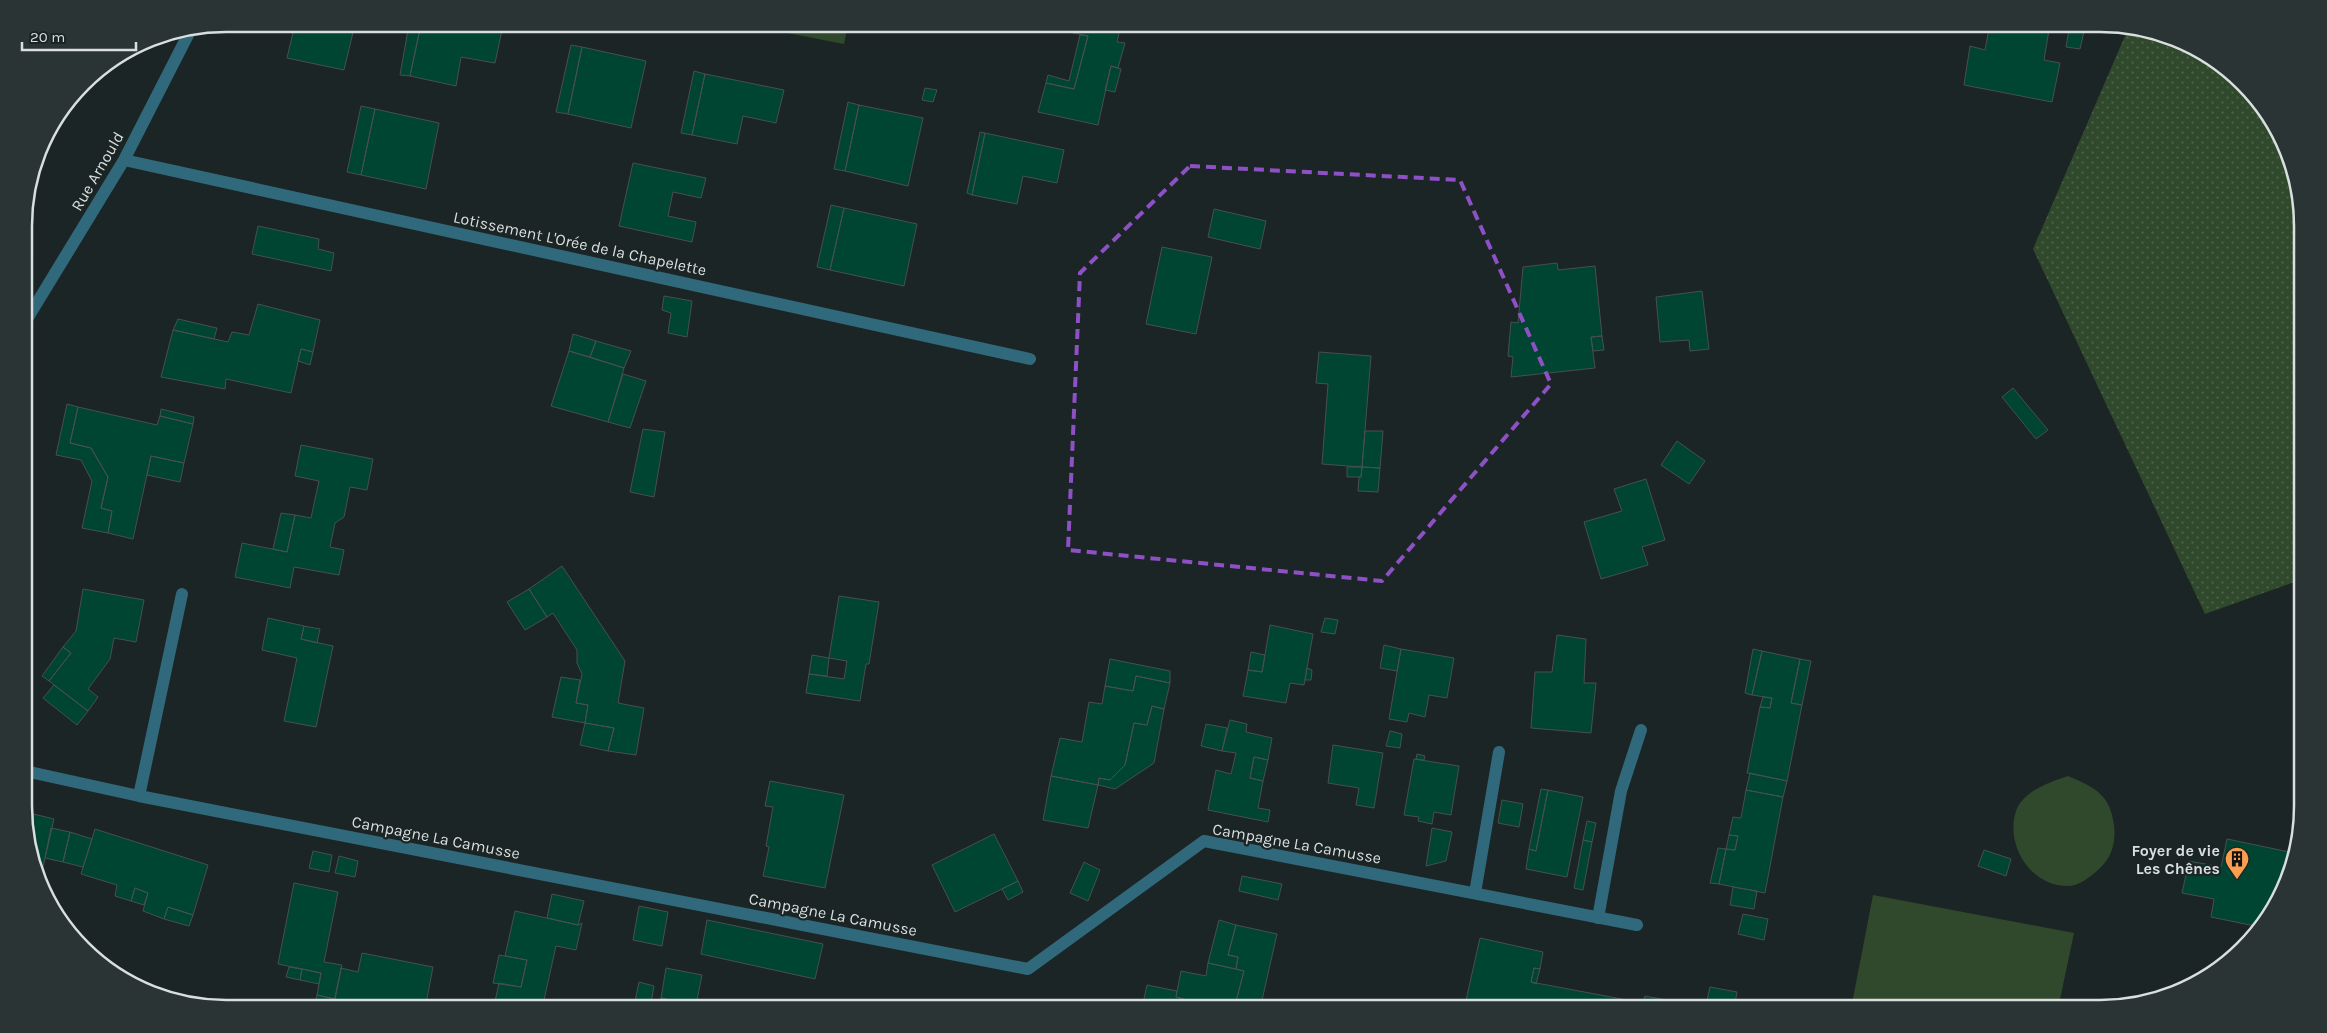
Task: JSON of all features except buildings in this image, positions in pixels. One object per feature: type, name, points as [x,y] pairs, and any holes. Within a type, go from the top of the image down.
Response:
[{"type":"street","name":"Rue Arnould","points":[[32,311],[124,160],[187,36]]},
{"type":"street","name":"Lotissement L'Orée de la Chapelette","points":[[124,160],[1030,359]]},
{"type":"street","points":[[139,796],[182,594]]},
{"type":"street","points":[[1598,918],[1621,791],[1641,730]]},
{"type":"street","points":[[1475,893],[1499,752]]},
{"type":"street","name":"Campagne La Camusse","points":[[32,773],[139,796],[1028,968],[1204,841],[1637,924]]},
{"type":"highlighted area","points":[[1190,166],[1460,180],[1551,384],[1382,581],[1068,550],[1080,273]]},
{"type":"green space","points":[[782,32],[846,32],[844,44]]},
{"type":"green space","points":[[2126,34],[2151,39],[2175,47],[2198,58],[2238,89],[2254,108],[2275,140],[2288,176],[2293,201],[2294,582],[2205,614],[2033,249]]},
{"type":"green space","points":[[2068,776],[2093,788],[2105,799],[2112,814],[2114,843],[2107,860],[2092,875],[2075,885],[2066,886],[2053,884],[2041,879],[2031,871],[2017,849],[2014,837],[2014,824],[2016,811],[2025,798],[2038,788]]},
{"type":"green space","points":[[1873,895],[2074,933],[2060,1000],[1853,1000]]},
{"type":"place","name":"Foyer de vie Les Chênes","points":[[2237,880]]}]
